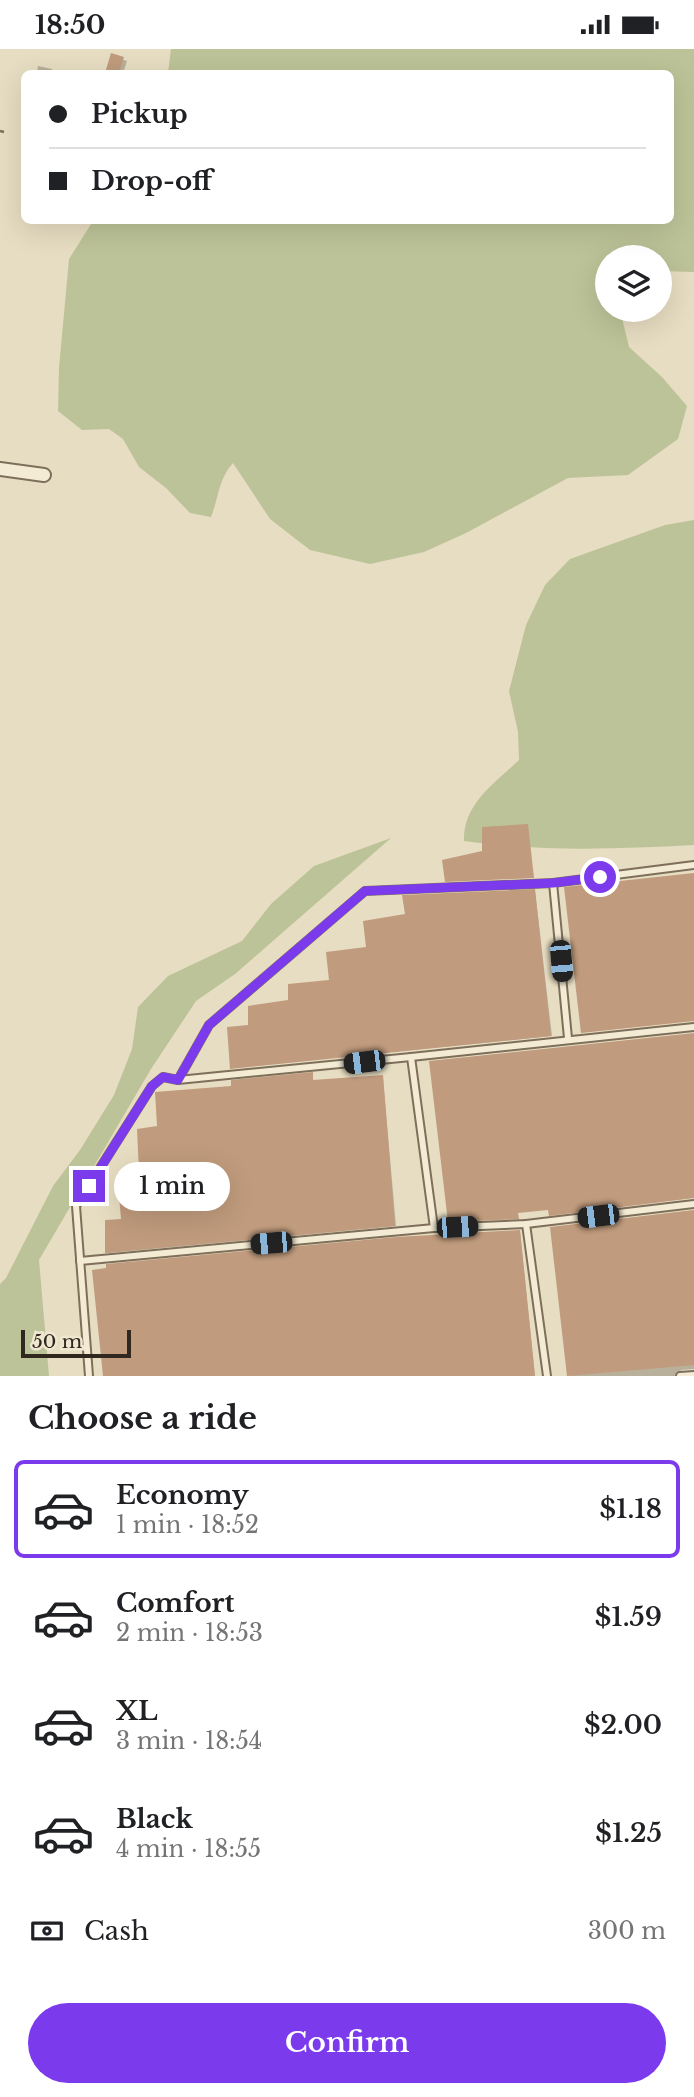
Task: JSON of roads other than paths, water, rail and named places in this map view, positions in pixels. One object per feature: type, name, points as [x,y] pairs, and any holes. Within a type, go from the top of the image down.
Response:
[{"type":"street","points":[[0,469],[44,475]]},
{"type":"lane","points":[[178,1080],[209,1025],[365,891],[553,883],[694,865]]},
{"type":"lane","points":[[553,883],[568,1038]]},
{"type":"lane","points":[[89,1376],[76,1206],[152,1086],[163,1077],[178,1080],[694,1027]]},
{"type":"lane","points":[[411,1057],[434,1228]]},
{"type":"lane","points":[[80,1261],[434,1228],[526,1224],[694,1204]]},
{"type":"lane","points":[[526,1224],[547,1376]]},
{"type":"lane","points":[[680,1376],[694,1375]]}]
